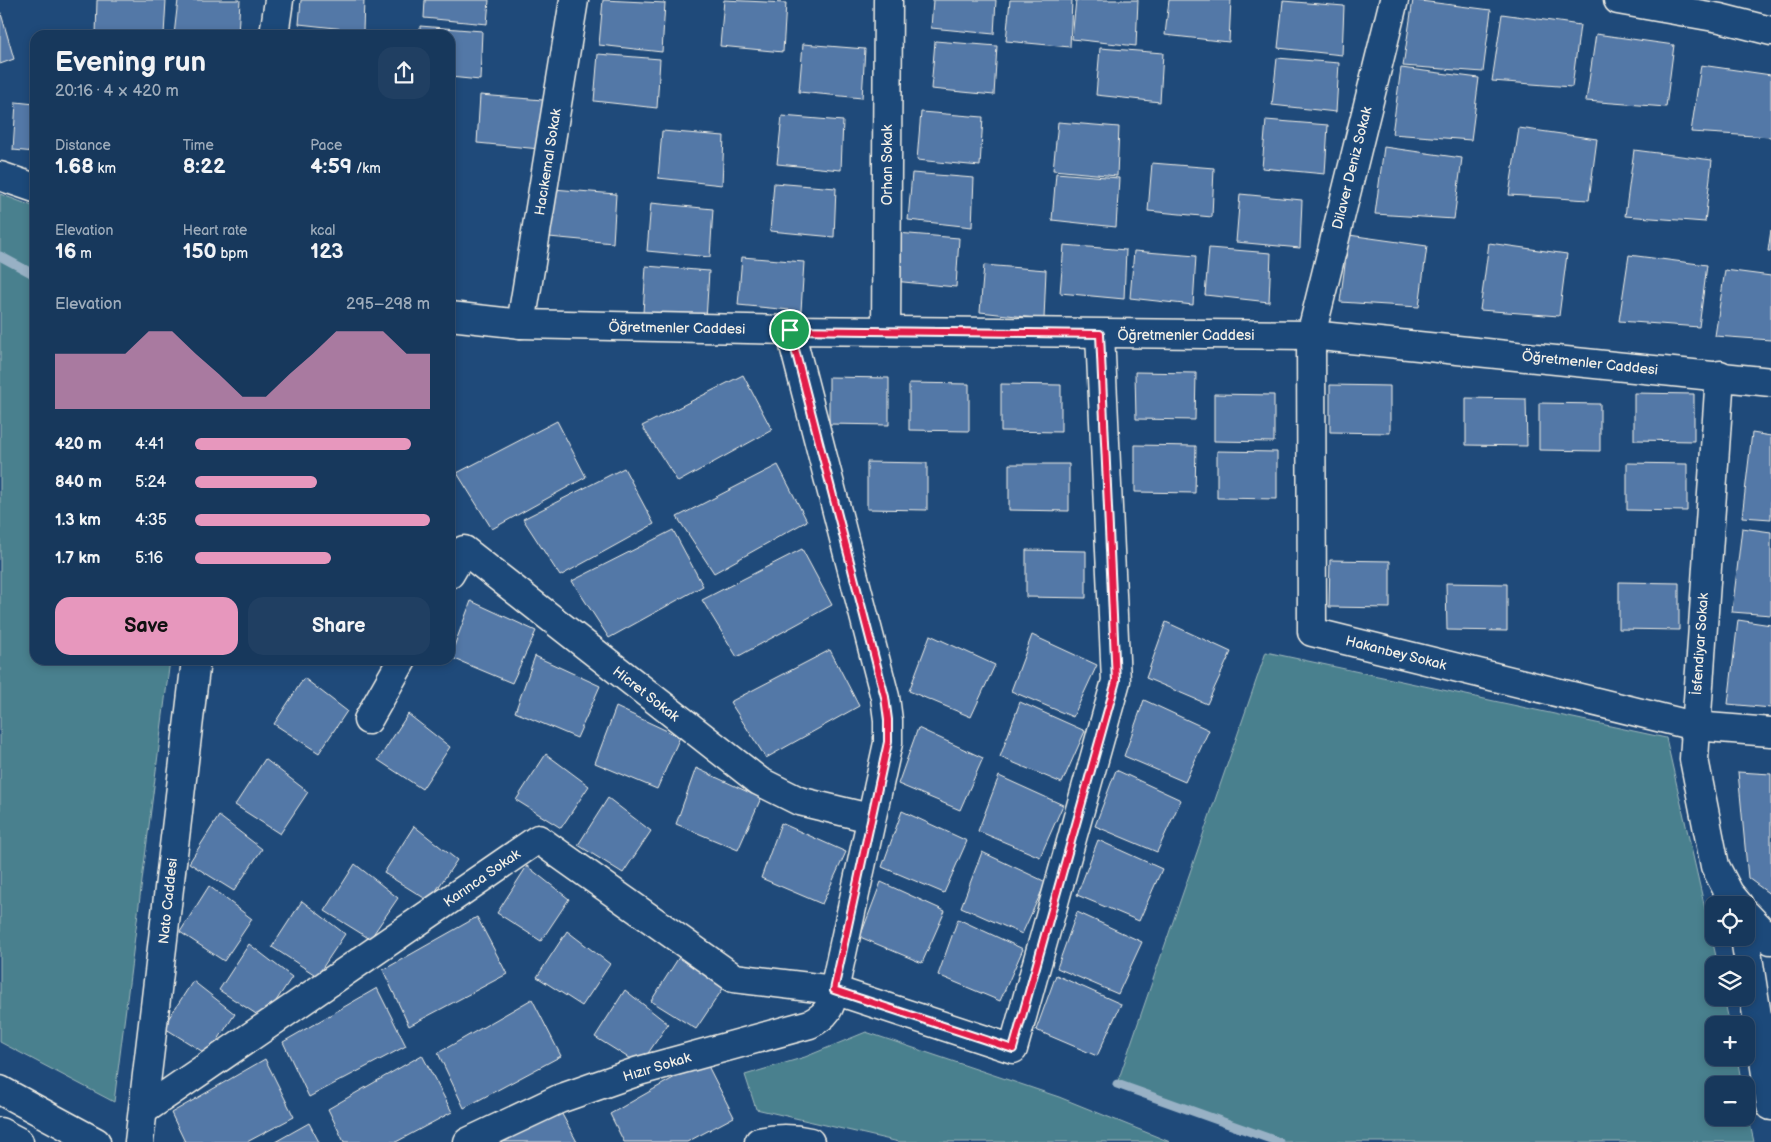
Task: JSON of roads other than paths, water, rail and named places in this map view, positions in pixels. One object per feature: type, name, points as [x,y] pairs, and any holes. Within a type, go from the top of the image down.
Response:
[{"type":"street","points":[[275,30],[279,0]]},
{"type":"street","name":"Hacıkemal Sokak","points":[[521,324],[574,0]]},
{"type":"street","name":"Orhan Sokak","points":[[886,331],[888,0]]},
{"type":"street","name":"Dilaver Deniz Sokak","points":[[1311,335],[1394,0]]},
{"type":"street","points":[[1618,0],[1723,9],[1771,32]]},
{"type":"street","points":[[0,176],[30,186]]},
{"type":"street","name":"Öğretmenler Caddesi","points":[[455,317],[521,324],[790,330],[1311,335],[1720,375],[1771,382]]},
{"type":"street","name":"Hızır Sokak","points":[[468,1142],[559,1099],[630,1074],[810,1024],[823,1017],[831,1007],[870,818],[888,742],[888,720],[885,697],[790,330]]},
{"type":"street","points":[[834,990],[1013,1049],[1116,681],[1100,334]]},
{"type":"street","name":"Hakanbey Sokak","points":[[1311,335],[1312,632],[1694,726],[1771,732]]},
{"type":"street","name":"İsfendiyar Sokak","points":[[1720,375],[1694,726],[1694,760],[1715,866],[1732,896]]},
{"type":"street","name":"Hicret Sokak","points":[[455,565],[464,550],[760,781],[799,802],[870,818]]},
{"type":"street","name":"Nato Caddesi","points":[[139,1142],[195,665]]},
{"type":"street","points":[[368,720],[399,665]]},
{"type":"street","name":"Karınca Sokak","points":[[144,1110],[538,839],[734,978],[834,990]]},
{"type":"street","points":[[1755,923],[1771,940]]},
{"type":"street","points":[[1746,946],[1771,1106]]},
{"type":"street","points":[[0,1090],[96,1142]]},
{"type":"street","points":[[0,1132],[19,1142]]},
{"type":"street","points":[[759,1142],[776,1138],[798,1139],[810,1142]]},
{"type":"waterway","points":[[0,256],[30,272]]},
{"type":"waterway","points":[[1117,1084],[1279,1142]]}]
